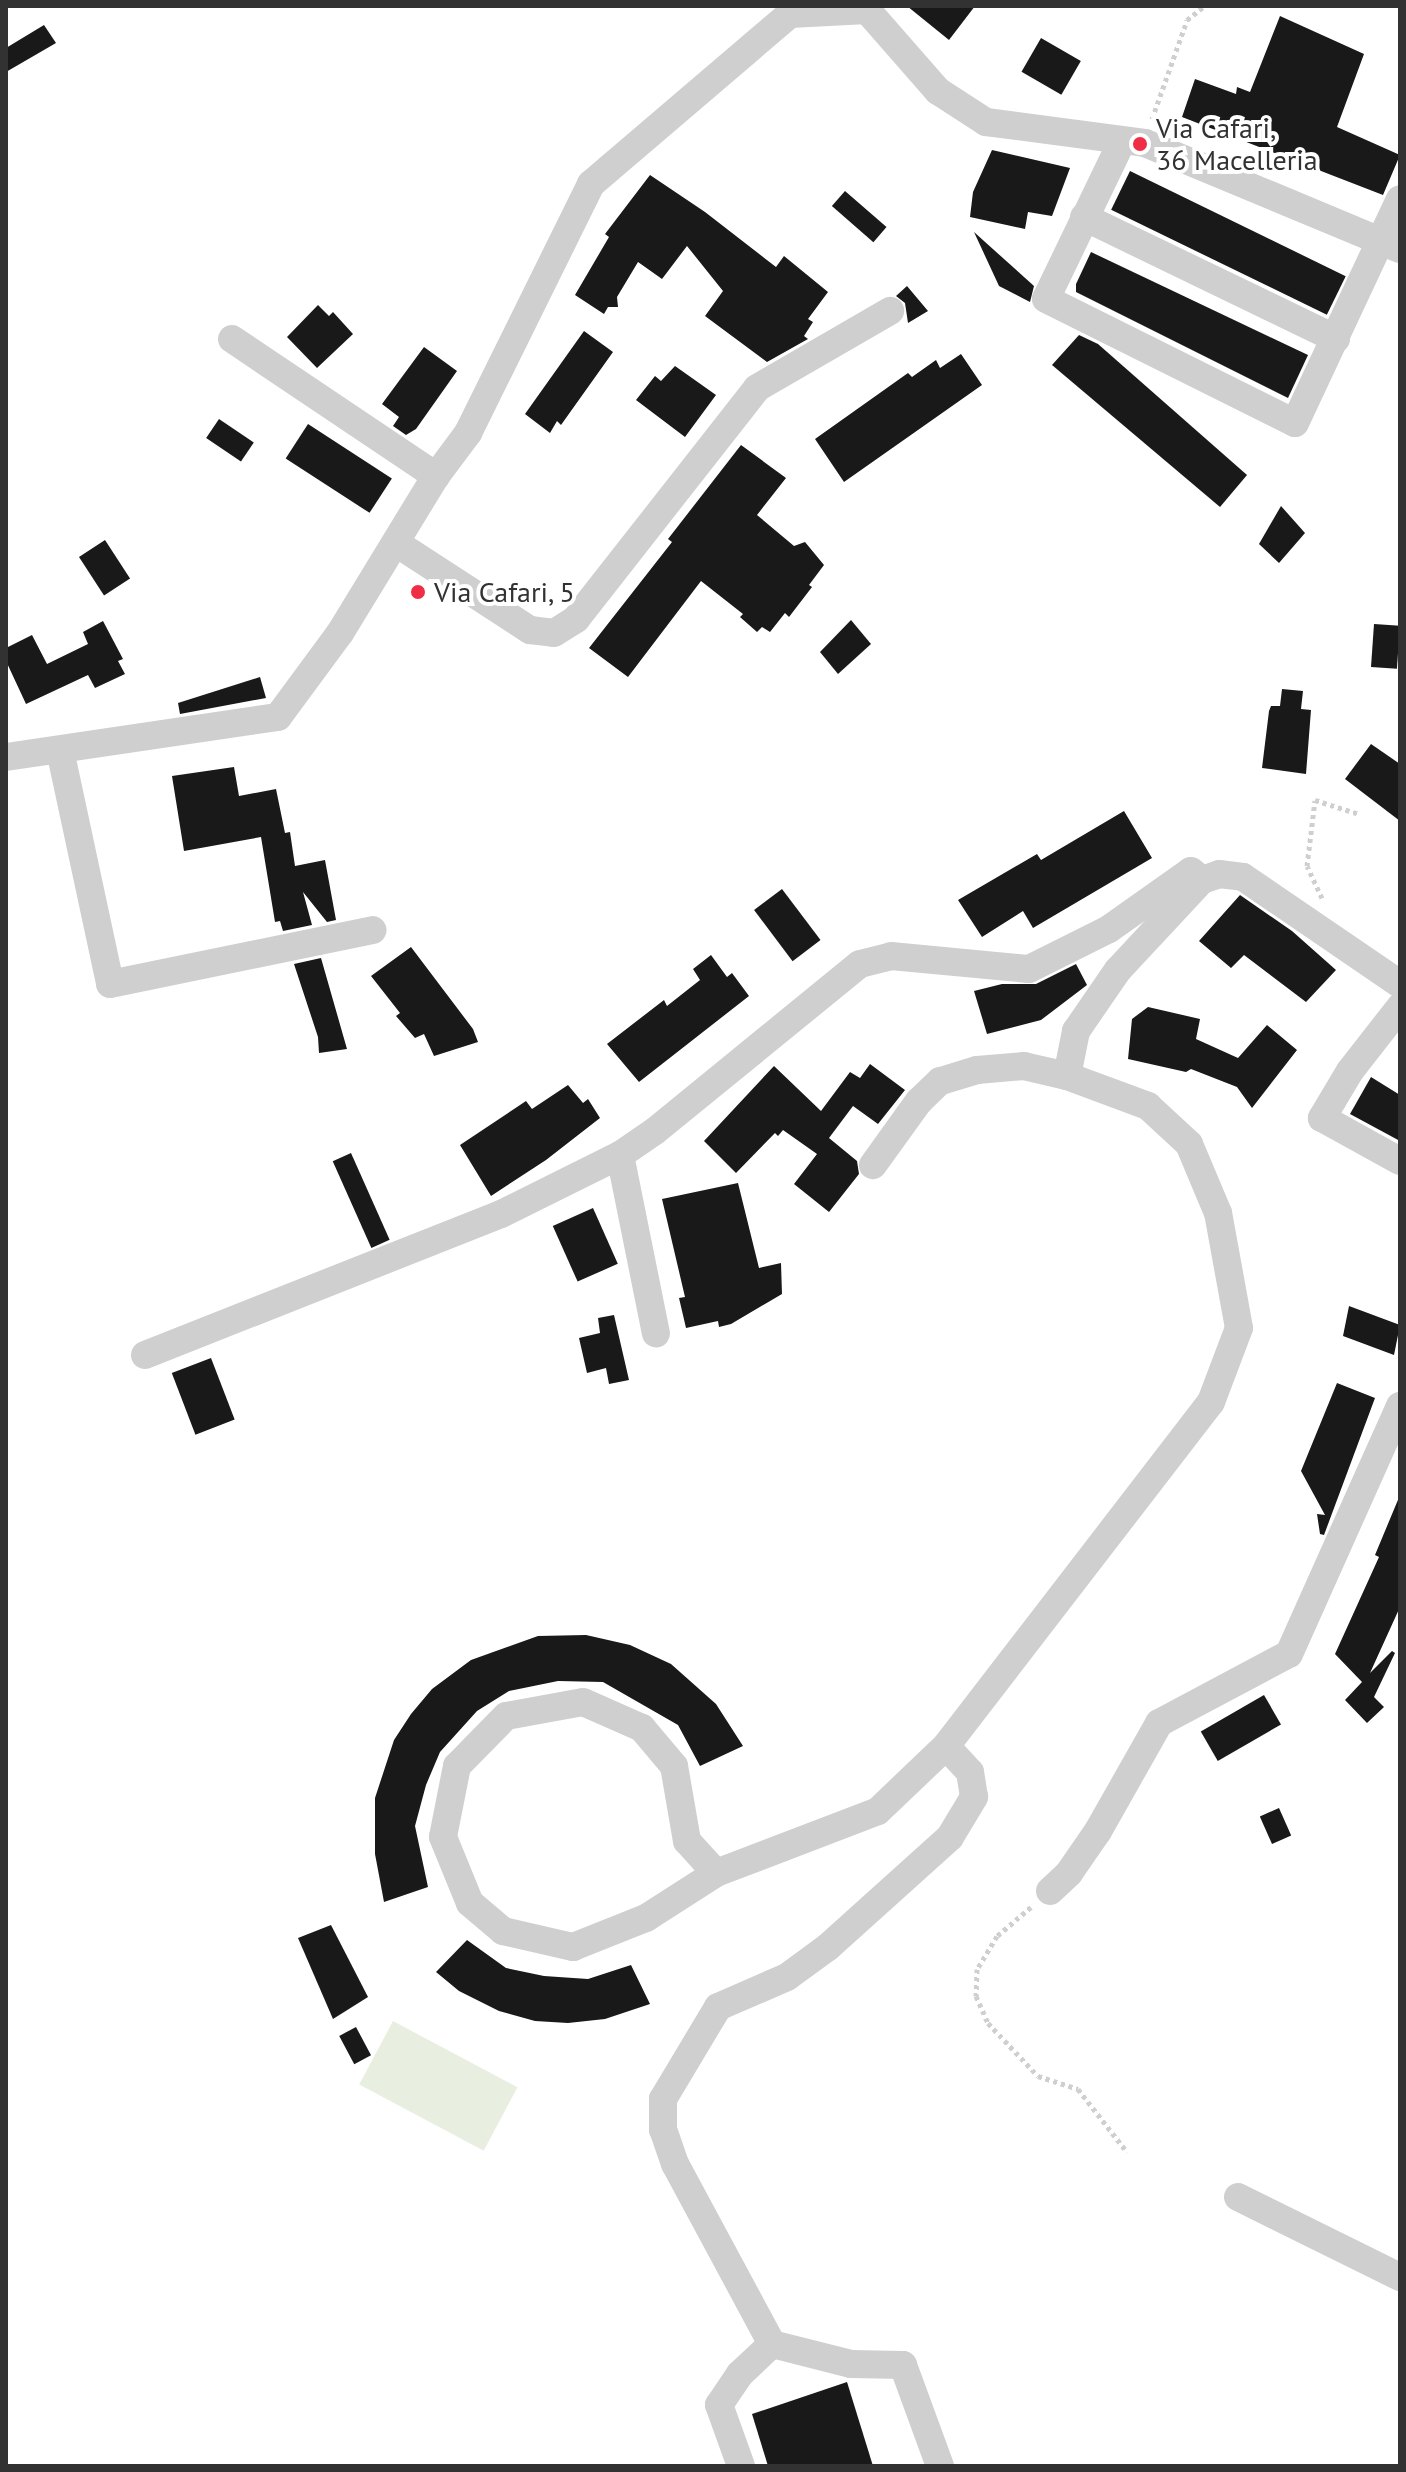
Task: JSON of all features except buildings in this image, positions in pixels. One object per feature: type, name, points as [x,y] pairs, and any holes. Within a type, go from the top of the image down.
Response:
[{"type":"street","points":[[6,757],[278,717],[340,633],[436,476],[468,433],[591,184],[790,14],[867,10],[938,91],[986,122],[1133,142],[1392,245]]},
{"type":"street","points":[[1133,142],[1084,217],[1046,299],[1295,423],[1336,339],[1392,245],[1400,199]]},
{"type":"street","points":[[1084,217],[1336,339]]},
{"type":"street","points":[[396,543],[530,630],[554,633],[576,619],[757,388],[890,311]]},
{"type":"street","points":[[232,339],[436,476]]},
{"type":"street","points":[[60,750],[110,984],[373,930]]},
{"type":"street","points":[[145,1355],[501,1214],[620,1155],[655,1131],[860,964],[891,956],[1029,969],[1109,929],[1191,871],[1202,880]]},
{"type":"street","points":[[1067,1076],[1076,1031],[1118,970],[1202,880],[1219,874],[1243,877],[1400,984]]},
{"type":"street","points":[[1400,1007],[1350,1071],[1322,1118],[1400,1161]]},
{"type":"street","points":[[716,1873],[687,1841],[674,1766],[642,1728],[583,1702],[506,1716],[457,1766],[443,1837],[470,1903],[503,1931],[573,1947],[646,1918],[716,1873],[878,1811],[946,1746],[1211,1402],[1239,1328],[1218,1213],[1189,1144],[1148,1106],[1067,1076],[1024,1066],[977,1070],[940,1081],[919,1101],[873,1165]]},
{"type":"street","points":[[620,1155],[656,1333]]},
{"type":"street","points":[[1050,1891],[1069,1873],[1098,1831],[1159,1723],[1289,1654],[1400,1406]]},
{"type":"street","points":[[940,2466],[903,2365],[851,2364],[772,2344],[675,2164],[663,2130],[663,2099],[718,2007],[787,1977],[828,1947],[950,1837],[974,1797],[970,1772],[946,1746]]},
{"type":"street","points":[[1238,2197],[1400,2277]]},
{"type":"street","points":[[741,2466],[719,2405],[740,2374],[772,2344]]},
{"type":"path","points":[[1133,142],[1187,20],[1204,6]]},
{"type":"path","points":[[1318,926],[1324,904],[1307,866],[1315,800],[1359,814]]},
{"type":"path","points":[[1050,1891],[997,1936],[977,1969],[976,1996],[988,2023],[1038,2076],[1078,2089],[1127,2152]]},
{"type":"green space","points":[[393,2021],[517,2087],[484,2151],[359,2085]]},
{"type":"place","name":"Via Cafari, 36 Macelleria","points":[[1140,144]]},
{"type":"place","name":"Via Cafari, 5","points":[[418,592]]}]
